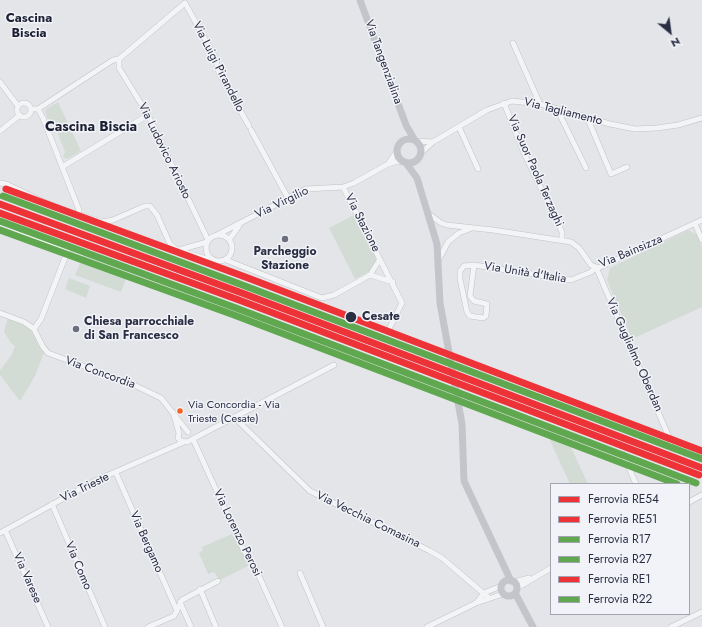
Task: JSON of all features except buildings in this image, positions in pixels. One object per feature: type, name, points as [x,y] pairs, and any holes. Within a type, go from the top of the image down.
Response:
[{"type":"street","name":"Via Tangenzialina","points":[[360,0],[406,125],[416,140]]},
{"type":"street","name":"Via Luigi Pirandello","points":[[118,61],[185,3],[215,57],[219,73],[288,198]]},
{"type":"street","points":[[513,43],[540,104]]},
{"type":"street","points":[[31,109],[38,109],[113,60],[118,61]]},
{"type":"street","name":"Via Ludovico Ariosto","points":[[118,61],[148,114],[208,241]]},
{"type":"street","points":[[0,82],[18,106],[18,112],[20,115]]},
{"type":"street","name":"Via Tagliamento","points":[[420,156],[433,142],[487,110],[504,103],[520,100],[635,129],[657,128],[702,118]]},
{"type":"street","points":[[18,106],[22,103],[26,103],[31,109]]},
{"type":"street","name":"Via Suor Paola Terzaghi","points":[[504,103],[524,153],[562,232],[562,240]]},
{"type":"street","points":[[0,131],[20,115],[28,115],[31,109]]},
{"type":"street","points":[[38,109],[79,210],[79,215]]},
{"type":"street","points":[[557,109],[586,168]]},
{"type":"street","points":[[62,167],[148,114]]},
{"type":"street","points":[[587,117],[610,174],[627,167]]},
{"type":"street","points":[[406,125],[402,140],[396,151],[399,157],[411,166],[417,178],[436,239],[438,289],[463,432],[464,481],[502,563],[509,588],[526,613],[533,627]]},
{"type":"street","points":[[459,127],[478,169]]},
{"type":"street","points":[[402,140],[408,138],[433,142]]},
{"type":"street","points":[[416,140],[421,146],[417,178]]},
{"type":"street","name":"Via Virgilio","points":[[388,164],[396,151]]},
{"type":"street","points":[[405,162],[413,162],[420,156]]},
{"type":"street","name":"Via Virgilio","points":[[217,235],[306,189],[343,187],[354,183],[388,164],[405,162]]},
{"type":"street","points":[[0,183],[6,184],[57,208],[106,222],[145,206],[150,206],[157,215],[170,244],[177,250],[218,262],[226,260],[232,251],[229,240],[226,237],[217,235],[208,241],[177,250]]},
{"type":"street","name":"Via Stazione","points":[[343,187],[393,282],[402,303],[390,327]]},
{"type":"street","name":"Via Bainsizza","points":[[429,214],[441,223],[562,240],[575,244],[589,262],[596,267],[604,266],[702,220]]},
{"type":"street","name":"Via Virgilio","points":[[229,240],[235,230],[243,222]]},
{"type":"street","points":[[0,223],[68,250],[41,319],[34,329],[14,318],[0,313]]},
{"type":"street","points":[[695,224],[702,240]]},
{"type":"street","points":[[438,260],[448,242],[459,233],[473,228]]},
{"type":"street","points":[[208,241],[206,251],[213,261]]},
{"type":"street","name":"Via Stazione","points":[[226,260],[322,298],[334,295],[370,275],[380,259]]},
{"type":"street","name":"Via Unità d'Italia","points":[[474,265],[470,296],[474,301],[487,304],[485,318],[468,314],[461,286],[461,268],[467,265],[474,265],[571,280],[591,272],[596,267]]},
{"type":"street","name":"Via Guglielmo Oberdan","points":[[596,267],[672,442]]},
{"type":"street","points":[[370,275],[393,282]]},
{"type":"street","name":"Via Concordia","points":[[34,329],[48,354],[151,392],[166,402],[192,436]]},
{"type":"street","points":[[178,436],[192,436],[200,434],[334,365]]},
{"type":"street","name":"Via Concordia","points":[[173,412],[178,436]]},
{"type":"street","name":"Via Vecchia Comasina","points":[[234,417],[310,491],[442,558],[484,592],[489,598]]},
{"type":"street","points":[[178,436],[184,442]]},
{"type":"street","points":[[172,447],[178,436]]},
{"type":"street","name":"Via Trieste","points":[[0,533],[52,504],[184,442],[192,436]]},
{"type":"street","name":"Via Lorenzo Perosi","points":[[192,436],[242,547],[254,565],[282,627]]},
{"type":"street","points":[[623,454],[636,483]]},
{"type":"street","name":"Via Bergamo","points":[[116,473],[177,611]]},
{"type":"street","points":[[690,502],[702,496]]},
{"type":"street","name":"Via Como","points":[[52,504],[105,627]]},
{"type":"street","name":"Via Varese","points":[[5,530],[48,627]]},
{"type":"street","points":[[427,627],[550,568]]},
{"type":"street","points":[[300,573],[323,627]]},
{"type":"street","points":[[148,627],[172,617],[177,611],[180,602],[200,589],[218,580]]},
{"type":"street","points":[[476,603],[484,592],[509,588]]},
{"type":"street","points":[[200,589],[216,627]]},
{"type":"street","points":[[180,602],[191,627]]},
{"type":"street","points":[[671,627],[702,612]]},
{"type":"shaded area","points":[[58,102],[81,151],[67,159],[63,157],[65,152],[53,121],[48,119],[45,112],[46,109]]},
{"type":"shaded area","points":[[354,215],[377,259],[374,269],[355,279],[329,228]]},
{"type":"shaded area","points":[[688,230],[697,235],[702,246],[702,307],[632,339],[607,280],[610,268]]},
{"type":"shaded area","points":[[85,251],[130,268],[121,292],[75,275]]},
{"type":"shaded area","points":[[69,278],[90,286],[86,298],[65,289]]},
{"type":"shaded area","points":[[8,317],[30,328],[39,346],[44,352],[35,376],[20,401],[0,375],[0,370],[11,356],[15,346],[11,343],[4,332]]},
{"type":"shaded area","points":[[541,421],[562,428],[588,483],[570,483]]},
{"type":"shaded area","points":[[232,534],[250,565],[220,580],[214,572],[208,574],[199,553],[203,550],[202,547]]},
{"type":"rail line","name":"RE1","points":[[6,189],[248,278],[702,451]]},
{"type":"rail line","name":"R17","points":[[3,196],[702,459]]},
{"type":"rail line","name":"RE54","points":[[0,204],[242,293],[702,468]]},
{"type":"rail line","name":"RE51","points":[[0,213],[239,300],[699,475]]},
{"type":"rail line","name":"R27","points":[[0,221],[236,308],[696,483]]},
{"type":"rail line","name":"R22","points":[[0,230],[234,315],[674,483]]},
{"type":"place","name":"Parcheggio Stazione","points":[[285,239]]},
{"type":"place","name":"Cesate","points":[[351,317]]},
{"type":"place","name":"Chiesa parrocchiale di San Francesco","points":[[76,329]]},
{"type":"place","name":"Via Concordia - Via Trieste (Cesate)","points":[[180,411]]},
{"type":"district","name":"Cascina Biscia","points":[[29,26]]},
{"type":"district","name":"Cascina Biscia","points":[[91,128]]}]
